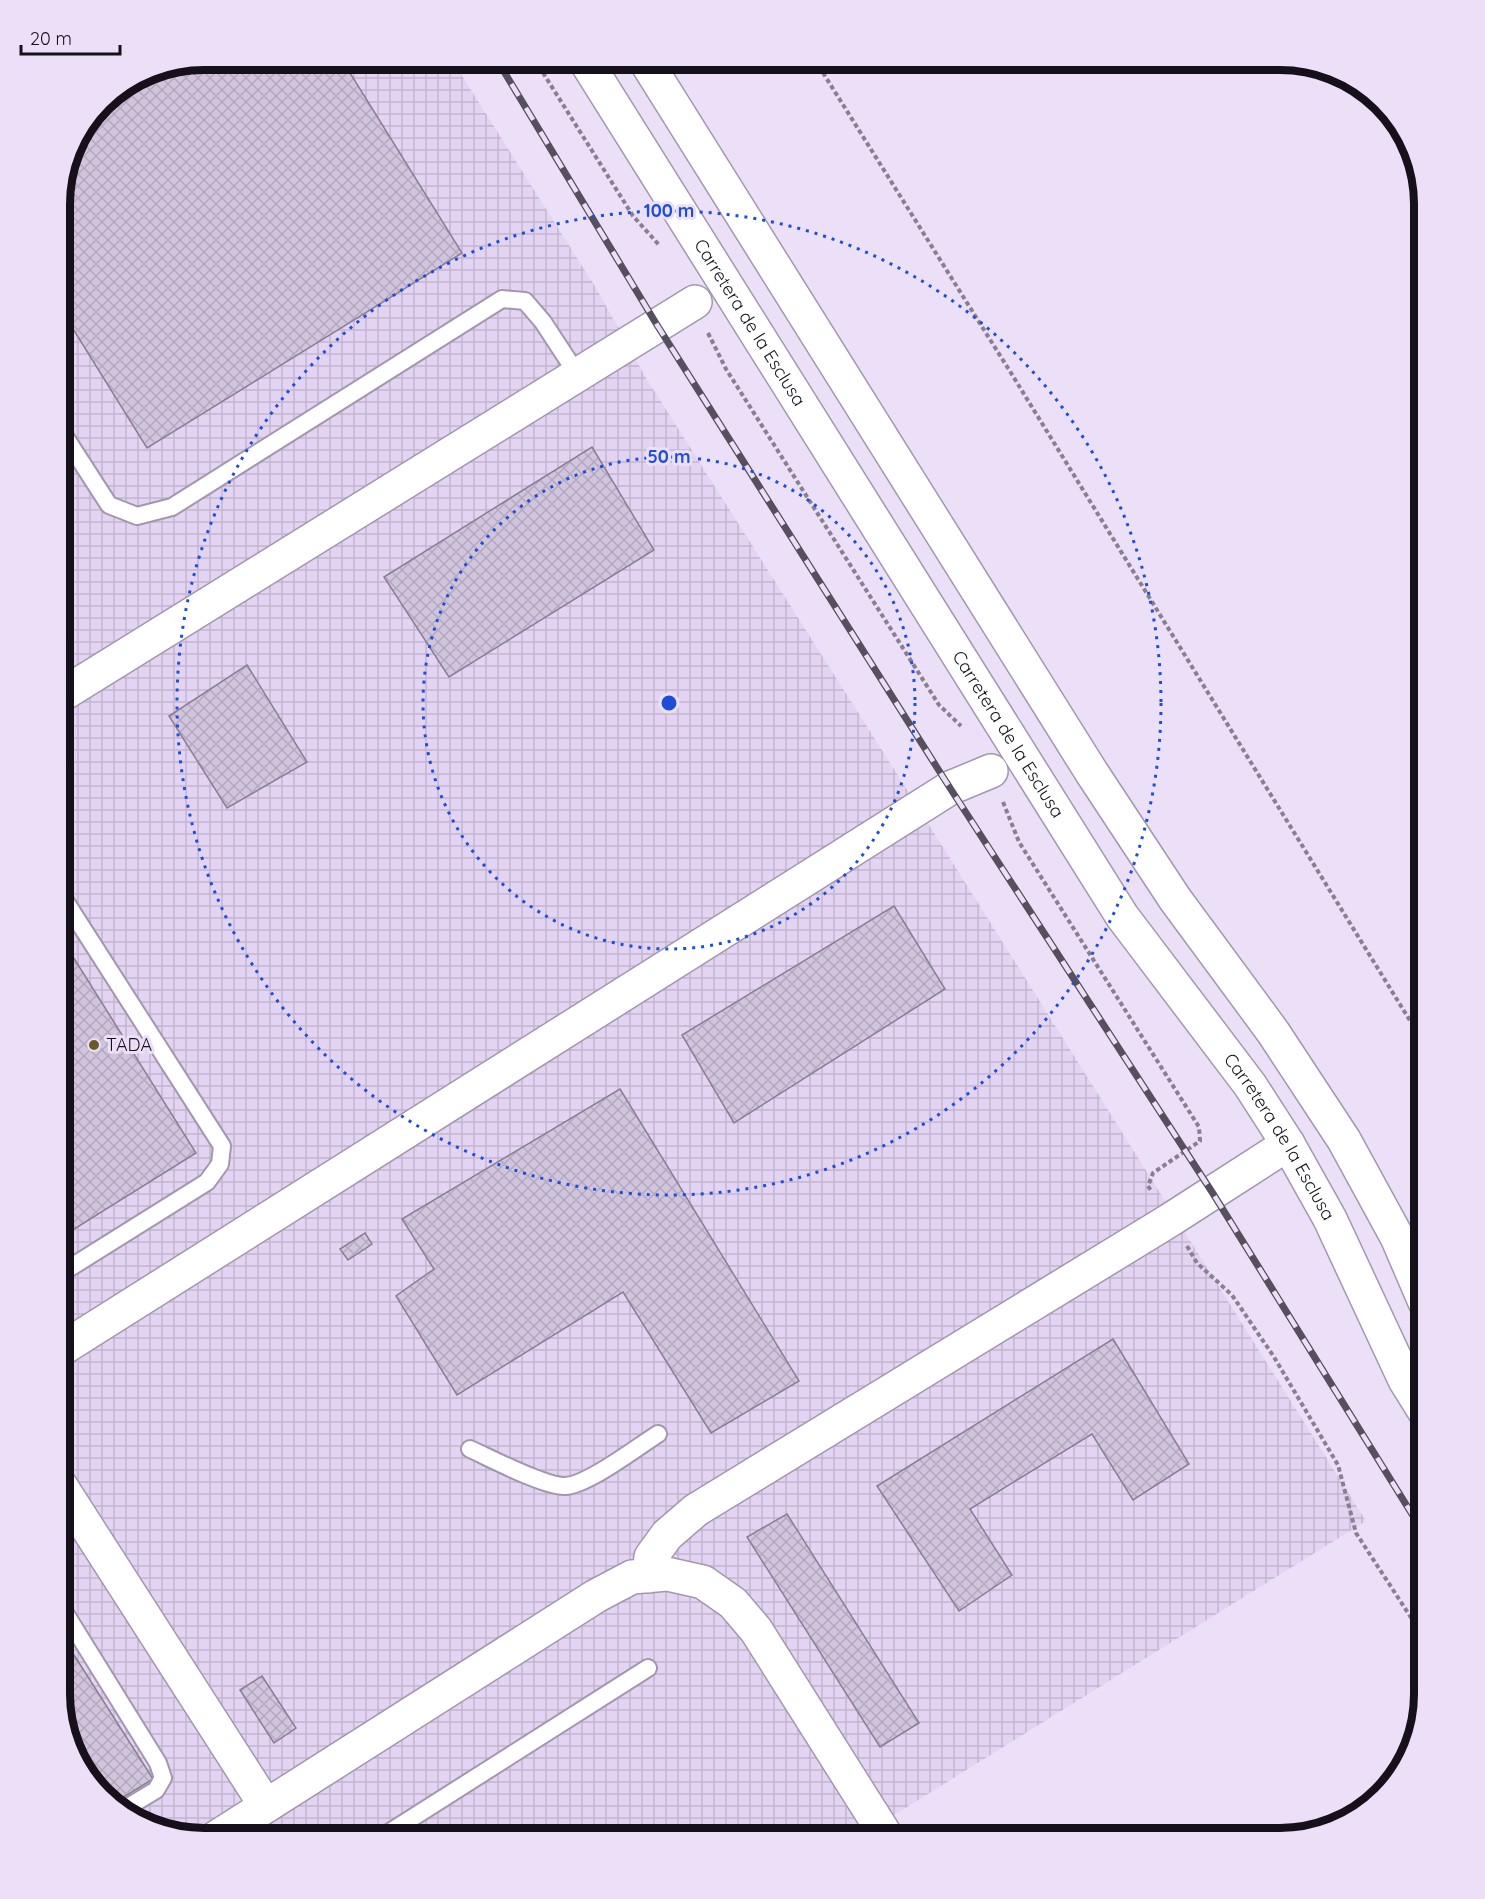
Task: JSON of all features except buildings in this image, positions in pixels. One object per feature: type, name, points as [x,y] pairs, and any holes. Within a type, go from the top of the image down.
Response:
[{"type":"main road","name":"Carretera de la Esclusa","points":[[592,71],[1122,916],[1250,1085],[1288,1144],[1330,1219],[1405,1380],[1414,1394]]},
{"type":"main road","points":[[652,71],[1092,773],[1175,899],[1273,1032],[1344,1140],[1397,1237],[1414,1276]]},
{"type":"main road","points":[[71,689],[695,302]]},
{"type":"main road","points":[[71,1343],[940,795],[991,771]]},
{"type":"main road","points":[[649,1576],[651,1557],[667,1535],[696,1510],[1170,1220],[1288,1144]]},
{"type":"main road","points":[[71,1502],[266,1806]]},
{"type":"main road","points":[[231,1828],[596,1596],[632,1577],[666,1574],[703,1582],[733,1603],[756,1630],[881,1828]]},
{"type":"lane","points":[[71,446],[109,505],[136,516],[172,507],[502,299],[525,301],[543,322],[576,374]]},
{"type":"lane","points":[[71,909],[222,1146],[220,1164],[207,1182],[71,1267]]},
{"type":"lane","points":[[470,1449],[541,1480],[565,1486],[588,1478],[658,1434]]},
{"type":"lane","points":[[71,1623],[158,1763],[163,1778],[156,1790],[130,1805]]},
{"type":"lane","points":[[397,1828],[648,1668]]},
{"type":"path","points":[[542,71],[633,216],[663,250]]},
{"type":"path","points":[[822,71],[1414,1027]]},
{"type":"path","points":[[695,302],[726,369],[939,705],[983,747],[1019,843],[1199,1127],[1200,1141],[1153,1173],[1148,1186],[1197,1263],[1232,1295],[1274,1357],[1338,1465],[1356,1533],[1414,1622]]},
{"type":"shaded area","points":[[196,71],[459,71],[596,288],[646,378],[1366,1521],[891,1817],[898,1828],[187,1827],[153,1818],[123,1801],[98,1776],[84,1754],[75,1729],[71,1694],[71,196],[75,170],[93,130],[123,98],[153,81],[170,75]]},
{"type":"railway","points":[[504,71],[657,325],[950,788],[1212,1192],[1414,1517]]},
{"type":"place","name":"TADA","points":[[94,1045]]}]
